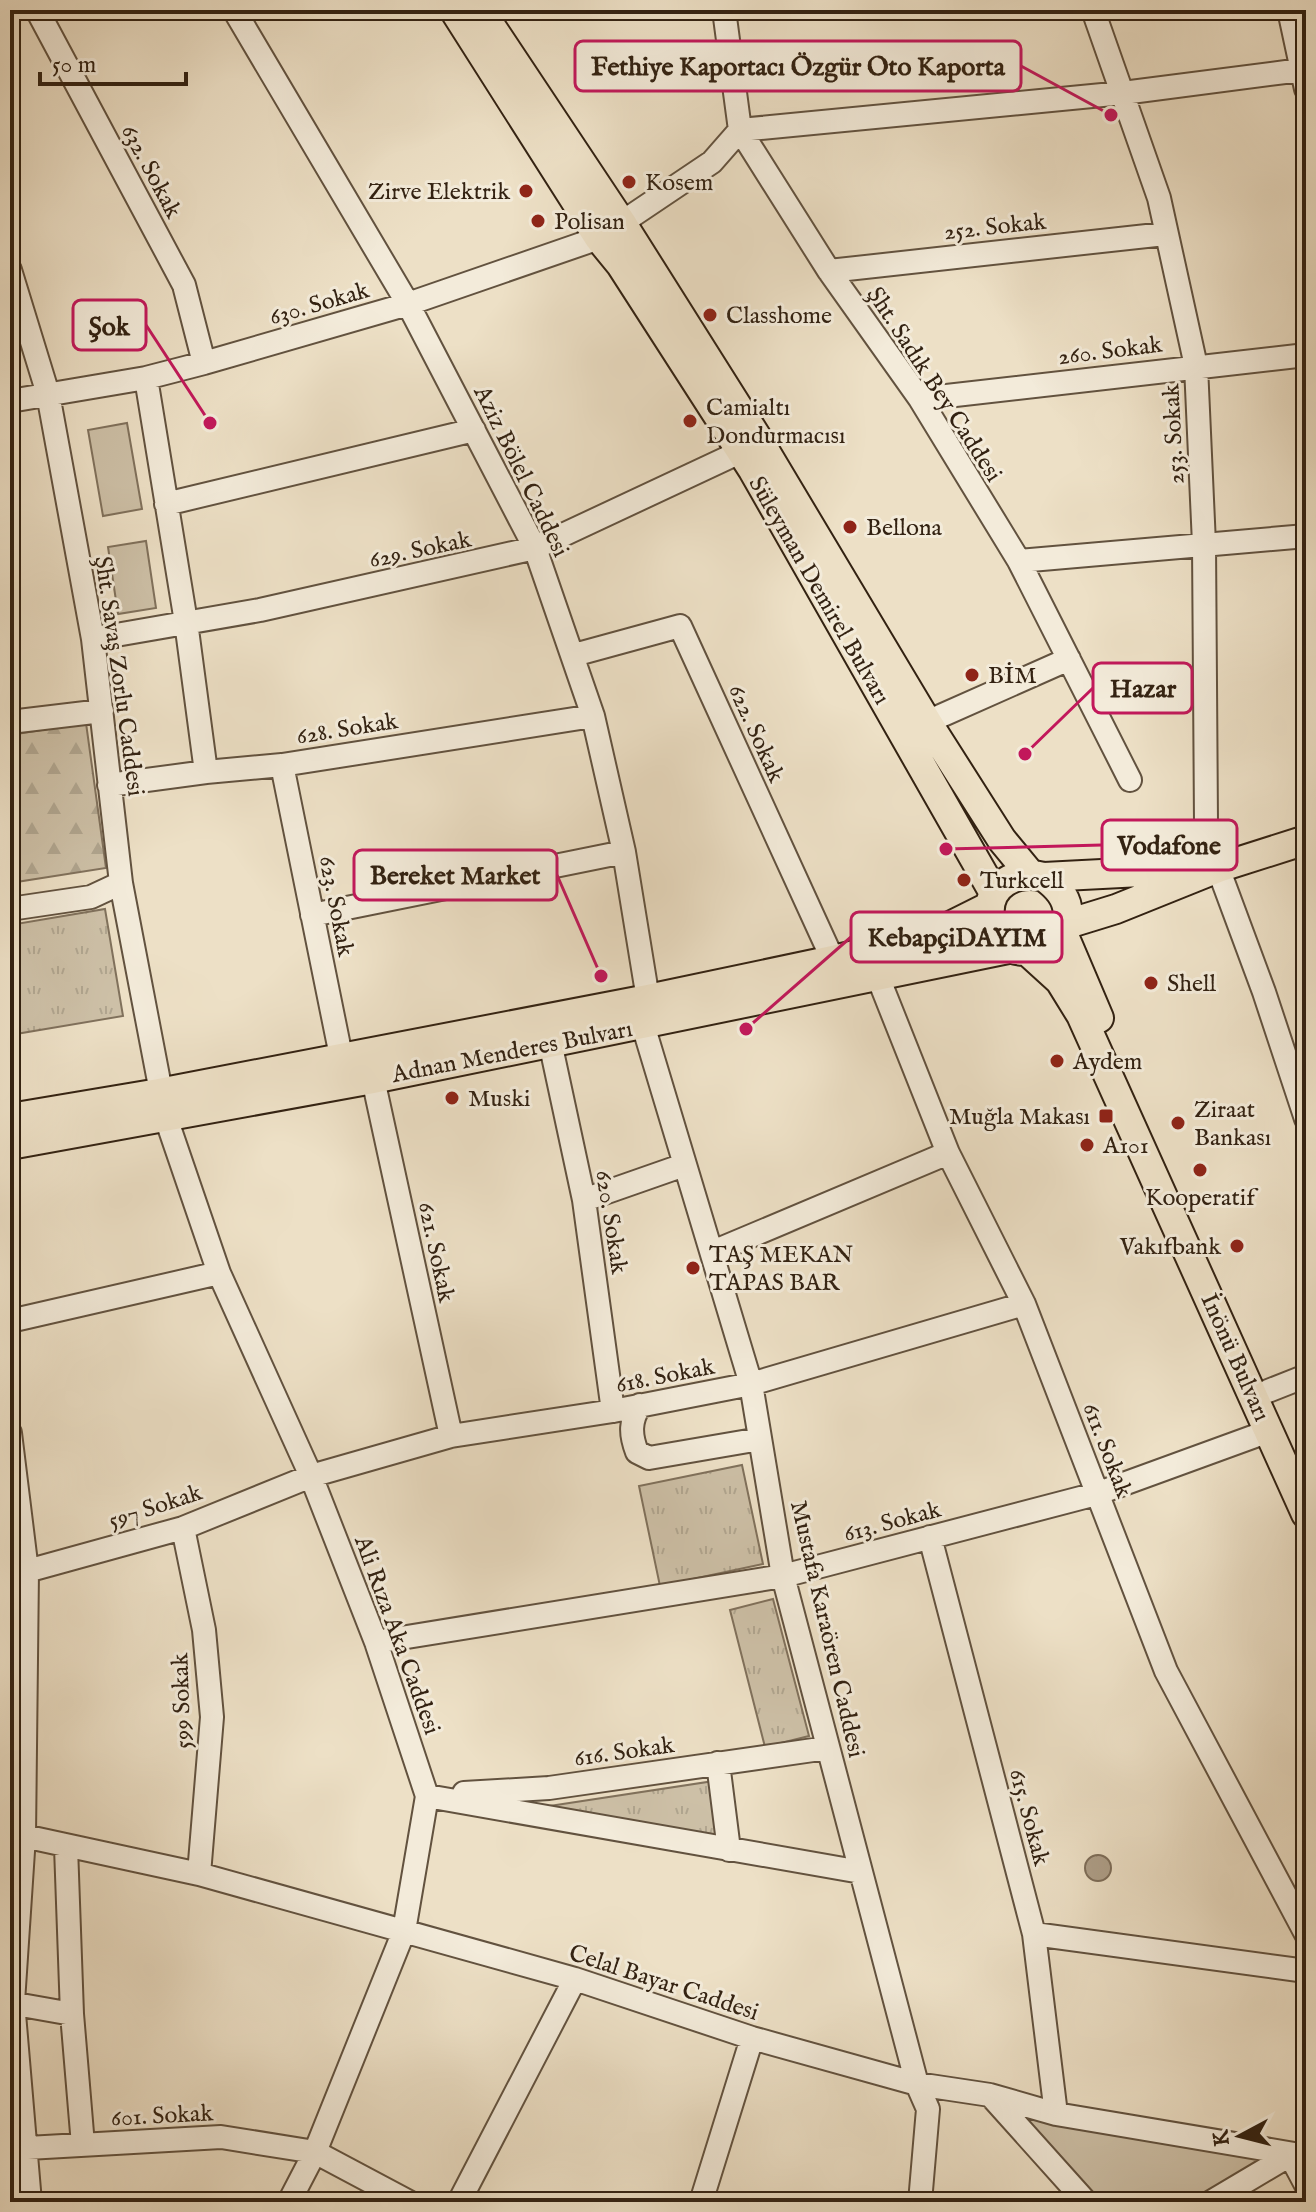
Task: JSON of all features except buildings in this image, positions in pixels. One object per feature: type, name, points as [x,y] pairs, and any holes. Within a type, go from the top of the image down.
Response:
[{"type":"main road","name":"Süleyman Demirel Bulvarı","points":[[454,10],[756,436],[927,722],[1002,840],[1037,875]]},
{"type":"main road","name":"Süleyman Demirel Bulvarı","points":[[480,10],[610,230],[621,265],[753,470],[992,900]]},
{"type":"main road","points":[[1218,868],[1306,840]]},
{"type":"main road","name":"Adnan Menderes Bulvarı","points":[[10,1118],[163,1106],[373,1079],[550,1042],[833,960],[924,939],[992,900],[1003,883],[1016,876],[1218,868]]},
{"type":"main road","name":"Adnan Menderes Bulvarı","points":[[10,1145],[341,1056],[878,977],[1020,950],[1041,949],[1053,942],[1063,928],[1218,868]]},
{"type":"main road","points":[[1037,875],[1057,886],[1065,900],[1067,916],[1063,928]]},
{"type":"main road","points":[[992,900],[990,919],[994,931],[1020,950]]},
{"type":"main road","name":"İnönü Bulvarı","points":[[1063,928],[1150,1137],[1306,1474]]},
{"type":"main road","name":"İnönü Bulvarı","points":[[1020,950],[1060,981],[1081,1015],[1306,1512]]},
{"type":"street","name":"632. Sokak","points":[[37,10],[184,285],[204,363]]},
{"type":"street","name":"Aziz Bölel Caddesi","points":[[234,10],[408,304],[535,548],[593,716],[624,852],[646,1012]]},
{"type":"street","name":"Şht. Sadık Bey Caddesi","points":[[724,10],[740,130],[829,271],[920,399],[1019,561],[1130,780]]},
{"type":"street","name":"253. Sokak","points":[[1093,10],[1159,198],[1196,366],[1204,544],[1206,822],[1218,868],[1306,1119]]},
{"type":"street","points":[[740,130],[1123,93],[1304,80],[1289,10]]},
{"type":"street","name":"630. Sokak","points":[[10,401],[146,378],[204,363],[408,304],[610,230],[712,162],[740,130]]},
{"type":"street","name":"252. Sokak","points":[[829,271],[1165,234]]},
{"type":"street","name":"Şht. Savaş Zorlu Caddesi","points":[[10,270],[48,394],[93,639],[121,883],[163,1106]]},
{"type":"street","name":"260. Sokak","points":[[920,399],[1306,355]]},
{"type":"street","points":[[146,378],[186,622],[206,772]]},
{"type":"street","points":[[166,504],[474,430]]},
{"type":"street","name":"629. Sokak","points":[[93,639],[260,610],[535,548],[740,452]]},
{"type":"street","points":[[1019,561],[1306,536]]},
{"type":"street","name":"622. Sokak","points":[[574,655],[680,626],[833,960]]},
{"type":"street","points":[[927,722],[1069,659]]},
{"type":"street","points":[[10,722],[102,711]]},
{"type":"street","name":"628. Sokak","points":[[109,785],[282,765],[593,716]]},
{"type":"street","name":"623. Sokak","points":[[282,765],[341,1056]]},
{"type":"street","points":[[312,915],[624,852]]},
{"type":"street","points":[[10,909],[91,897],[121,883]]},
{"type":"street","name":"611. Sokak","points":[[878,977],[948,1153],[1024,1304],[1166,1671],[1306,1934]]},
{"type":"street","name":"Mustafa Karaören Caddesi","points":[[646,1012],[684,1165],[751,1384],[783,1576],[917,2084],[928,2109],[920,2202]]},
{"type":"street","name":"620. Sokak","points":[[550,1042],[584,1200],[613,1411]]},
{"type":"street","name":"621. Sokak","points":[[373,1079],[451,1436]]},
{"type":"street","name":"Ali Rıza Aka Caddesi","points":[[163,1106],[219,1273],[311,1476],[376,1642],[427,1796],[404,1931],[315,2152],[289,2202]]},
{"type":"street","points":[[713,1252],[948,1153]]},
{"type":"street","points":[[584,1200],[684,1165]]},
{"type":"street","points":[[10,1321],[219,1273]]},
{"type":"street","name":"618. Sokak","points":[[311,1476],[451,1436],[613,1411],[751,1384],[1024,1304]]},
{"type":"street","points":[[1268,1391],[1306,1376]]},
{"type":"street","points":[[640,1405],[632,1419],[632,1438],[637,1452],[649,1458],[760,1439]]},
{"type":"street","name":"613. Sokak","points":[[376,1642],[783,1576],[1096,1494],[1269,1431]]},
{"type":"street","points":[[10,1433],[18,1570],[17,1834],[11,2002],[18,2149],[30,2202]]},
{"type":"street","name":"597 Sokak","points":[[18,1570],[183,1528],[311,1476]]},
{"type":"street","name":"599 Sokak","points":[[183,1528],[204,1630],[212,1717],[199,1874]]},
{"type":"street","name":"615. Sokak","points":[[930,1537],[1034,1934],[1056,2114]]},
{"type":"street","name":"616. Sokak","points":[[427,1796],[549,1788],[827,1748]]},
{"type":"street","points":[[718,1763],[729,1850]]},
{"type":"street","points":[[427,1796],[861,1872]]},
{"type":"street","name":"Celal Bayar Caddesi","points":[[17,1834],[199,1874],[575,1979],[752,2038],[917,2084],[990,2095],[1056,2114],[1298,2156]]},
{"type":"street","points":[[66,1847],[72,2014],[83,2145]]},
{"type":"street","points":[[1034,1934],[1306,1971]]},
{"type":"street","points":[[459,2202],[575,1979]]},
{"type":"street","points":[[11,2002],[72,2014]]},
{"type":"street","points":[[701,2202],[752,2038]]},
{"type":"street","points":[[990,2095],[1086,2202]]},
{"type":"street","name":"601. Sokak","points":[[18,2149],[221,2137],[315,2152],[409,2202]]},
{"type":"street","points":[[1211,2202],[1298,2156],[1306,2185]]},
{"type":"green space","points":[[127,423],[142,509],[103,516],[88,430]]},
{"type":"green space","points":[[146,541],[156,608],[118,614],[108,547]]},
{"type":"green space","points":[[86,723],[106,868],[10,883],[10,735]]},
{"type":"green space","points":[[105,909],[123,1016],[10,1035],[10,925]]},
{"type":"green space","points":[[742,1465],[763,1564],[660,1586],[639,1486]]},
{"type":"green space","points":[[773,1599],[809,1736],[765,1747],[730,1610]]},
{"type":"green space","points":[[714,1781],[720,1841],[543,1807]]},
{"type":"green space","points":[[990,2095],[1290,2155],[1211,2202],[1086,2202]]},
{"type":"water","points":[[1098,1855],[1107,1859],[1111,1868],[1107,1877],[1098,1881],[1089,1877],[1085,1868],[1089,1859]]},
{"type":"place","name":"Fethiye Kaportacı Özgür Oto Kaporta","points":[[1111,115]]},
{"type":"place","name":"Kosem","points":[[629,182]]},
{"type":"place","name":"Zirve Elektrik","points":[[526,191]]},
{"type":"place","name":"Polisan","points":[[538,221]]},
{"type":"place","name":"Classhome","points":[[710,315]]},
{"type":"place","name":"Camialtı Dondurmacısı","points":[[690,421]]},
{"type":"place","name":"Şok","points":[[210,423]]},
{"type":"place","name":"Bellona","points":[[850,527]]},
{"type":"place","name":"BİM","points":[[972,675]]},
{"type":"place","name":"Hazar","points":[[1025,754]]},
{"type":"place","name":"Vodafone","points":[[946,849]]},
{"type":"place","name":"Turkcell","points":[[964,880]]},
{"type":"place","name":"Bereket Market","points":[[601,976]]},
{"type":"place","name":"Shell","points":[[1151,983]]},
{"type":"place","name":"KebapçiDAYIM","points":[[746,1029]]},
{"type":"place","name":"Aydem","points":[[1057,1061]]},
{"type":"place","name":"Muski","points":[[452,1098]]},
{"type":"place","name":"Muğla Makası","points":[[1106,1116]]},
{"type":"place","name":"Ziraat Bankası","points":[[1178,1123]]},
{"type":"place","name":"A101","points":[[1087,1145]]},
{"type":"place","name":"Kooperatif","points":[[1200,1170]]},
{"type":"place","name":"Vakıfbank","points":[[1237,1246]]},
{"type":"place","name":"TAŞ MEKAN TAPAS BAR","points":[[693,1268]]}]
